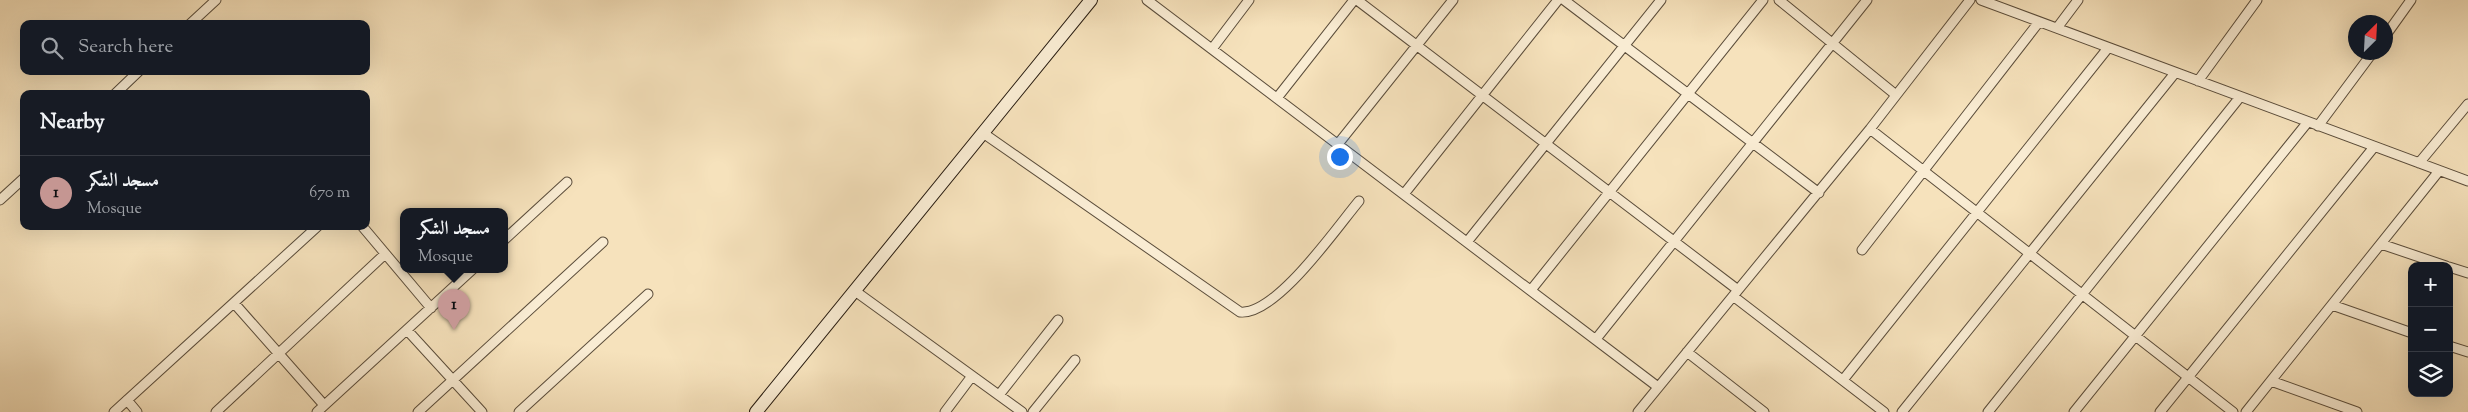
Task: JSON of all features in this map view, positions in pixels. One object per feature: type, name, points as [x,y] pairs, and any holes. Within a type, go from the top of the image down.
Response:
[{"type":"street","points":[[194,20],[216,0]]},
{"type":"street","points":[[756,412],[1091,0]]},
{"type":"street","points":[[1147,0],[1658,386]]},
{"type":"street","points":[[1212,49],[1249,0]]},
{"type":"street","points":[[1277,98],[1356,0],[1674,241],[1884,412]]},
{"type":"street","points":[[1338,144],[1453,0]]},
{"type":"street","points":[[1404,194],[1558,0]]},
{"type":"street","points":[[1564,0],[1819,193]]},
{"type":"street","points":[[1467,242],[1661,0]]},
{"type":"street","points":[[1531,290],[1763,0]]},
{"type":"street","points":[[1779,0],[1896,95]]},
{"type":"street","points":[[1596,340],[1867,0]]},
{"type":"street","points":[[1638,412],[1819,193],[1970,0]]},
{"type":"street","points":[[1981,0],[2175,74],[2468,181]]},
{"type":"street","points":[[2057,28],[2078,0]]},
{"type":"street","points":[[2198,81],[2257,0]]},
{"type":"street","points":[[2393,26],[2412,0]]},
{"type":"street","points":[[1862,250],[2039,22]]},
{"type":"street","points":[[1843,380],[2108,48]]},
{"type":"street","points":[[2318,126],[2367,60]]},
{"type":"street","points":[[1902,412],[2175,74]]},
{"type":"street","points":[[119,90],[135,75]]},
{"type":"street","points":[[1988,412],[2240,97]]},
{"type":"street","points":[[2419,163],[2468,104]]},
{"type":"street","points":[[2074,412],[2307,123]]},
{"type":"street","points":[[1870,129],[2134,337],[2233,412]]},
{"type":"street","points":[[983,133],[1244,313],[1266,304],[1285,290],[1359,201]]},
{"type":"street","points":[[2160,412],[2374,147]]},
{"type":"street","points":[[2246,412],[2439,171]]},
{"type":"street","points":[[0,200],[20,182]]},
{"type":"street","points":[[508,236],[566,182]]},
{"type":"street","points":[[114,412],[314,230]]},
{"type":"street","points":[[365,230],[400,272]]},
{"type":"street","points":[[418,412],[603,242]]},
{"type":"street","points":[[2381,244],[2436,262]]},
{"type":"street","points":[[216,412],[385,254]]},
{"type":"street","points":[[2453,268],[2468,273]]},
{"type":"street","points":[[401,273],[431,308]]},
{"type":"street","points":[[317,412],[469,273]]},
{"type":"street","points":[[854,291],[1022,412]]},
{"type":"street","points":[[520,412],[648,294]]},
{"type":"street","points":[[234,303],[324,405]]},
{"type":"street","points":[[2332,305],[2408,331]]},
{"type":"street","points":[[999,395],[1058,320]]},
{"type":"street","points":[[407,330],[454,379],[482,412]]},
{"type":"street","points":[[2453,347],[2468,352]]},
{"type":"street","points":[[1687,352],[1764,412]]},
{"type":"street","points":[[1033,412],[1075,360]]},
{"type":"street","points":[[945,412],[972,376]]},
{"type":"street","points":[[2271,381],[2357,412]]},
{"type":"street","points":[[127,400],[137,412]]},
{"type":"place","name":"مسجد الشكر","points":[[454,330]]}]
